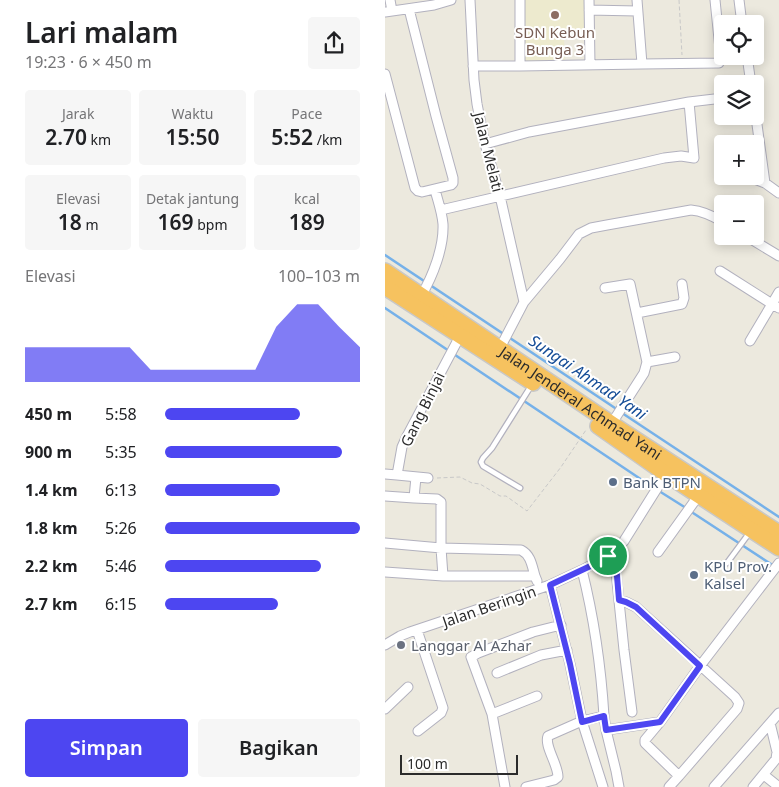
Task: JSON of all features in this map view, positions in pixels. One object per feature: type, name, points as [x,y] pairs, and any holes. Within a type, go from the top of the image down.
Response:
[{"type":"highway","name":"Jalan Jenderal Achmad Yani","points":[[385,271],[426,288],[504,340],[615,421],[779,533]]},
{"type":"highway","name":"Jalan Jenderal Achmad Yani","points":[[385,287],[532,382],[615,421],[666,474],[696,499],[749,534],[779,548]]},
{"type":"street","points":[[390,0],[388,12],[440,4],[451,0]]},
{"type":"street","name":"Jalan Melati","points":[[470,0],[477,104],[485,144],[500,196],[525,302]]},
{"type":"street","points":[[520,0],[520,66]]},
{"type":"street","points":[[589,0],[589,65]]},
{"type":"street","points":[[637,0],[642,64]]},
{"type":"street","points":[[473,66],[718,64],[721,61],[715,0]]},
{"type":"street","points":[[739,0],[741,15]]},
{"type":"street","points":[[385,74],[415,188],[420,192],[451,186],[453,178],[409,9]]},
{"type":"street","points":[[589,10],[637,11]]},
{"type":"street","points":[[485,144],[529,132],[714,99]]},
{"type":"street","points":[[441,210],[664,158],[681,156],[694,158],[689,102]]},
{"type":"street","points":[[757,125],[765,183],[779,193]]},
{"type":"street","points":[[426,288],[437,261],[443,225],[435,190]]},
{"type":"street","points":[[504,340],[525,302],[561,259],[575,238],[584,230],[691,210],[714,218]]},
{"type":"street","points":[[761,245],[779,256]]},
{"type":"street","points":[[720,271],[775,306]]},
{"type":"street","points":[[605,288],[630,284],[647,362],[644,373],[615,421]]},
{"type":"street","points":[[637,313],[683,304],[683,284]]},
{"type":"street","points":[[749,341],[775,306],[779,292]]},
{"type":"street","name":"Gang Binjai","points":[[397,475],[402,448],[406,438],[460,336]]},
{"type":"street","points":[[647,362],[675,357]]},
{"type":"street","points":[[385,474],[428,478]]},
{"type":"street","name":"Jalan Beringin","points":[[385,645],[400,636],[550,585],[615,552],[624,541],[666,474]]},
{"type":"street","points":[[414,498],[416,477]]},
{"type":"street","points":[[385,496],[440,500],[443,576]]},
{"type":"street","points":[[658,552],[696,499]]},
{"type":"street","points":[[385,543],[441,548],[521,550],[529,556],[541,588]]},
{"type":"street","points":[[615,552],[632,712]]},
{"type":"street","points":[[679,776],[645,743],[645,740],[777,566]]},
{"type":"street","points":[[582,570],[595,632],[606,730],[619,787]]},
{"type":"street","points":[[385,572],[443,576],[535,576]]},
{"type":"street","points":[[550,585],[567,650],[582,722],[603,787]]},
{"type":"street","points":[[619,600],[636,607],[737,699],[739,706],[669,787]]},
{"type":"street","points":[[505,787],[492,714],[471,656],[533,632],[561,625]]},
{"type":"street","points":[[417,630],[443,708],[441,713],[418,731]]},
{"type":"street","points":[[497,673],[541,655],[567,650]]},
{"type":"street","points":[[385,709],[409,687]]},
{"type":"street","points":[[492,714],[537,696]]},
{"type":"street","points":[[714,787],[779,712]]},
{"type":"street","points":[[531,787],[554,780],[558,776],[554,759],[546,741],[548,736],[582,722],[604,716]]},
{"type":"street","points":[[606,730],[660,722]]},
{"type":"street","points":[[753,787],[777,756],[770,723]]},
{"type":"street","points":[[764,774],[779,787]]},
{"type":"lane","points":[[520,488],[483,466],[481,462],[502,433],[532,382]]},
{"type":"lane","points":[[727,564],[749,534]]},
{"type":"path","points":[[679,0],[682,64]]},
{"type":"path","points":[[584,433],[589,427]]},
{"type":"shaded area","points":[[523,0],[587,0],[588,32],[554,32],[564,33],[565,64],[520,63]]},
{"type":"waterway","name":"Sungai Ahmad Yani","points":[[385,255],[618,410]]},
{"type":"waterway","name":"Sungai Ahmad Yani","points":[[385,308],[654,488]]},
{"type":"waterway","name":"Sungai Ahmad Yani","points":[[622,413],[779,517]]},
{"type":"waterway","name":"Sungai Ahmad Yani","points":[[659,491],[686,508]]},
{"type":"waterway","name":"Sungai Ahmad Yani","points":[[690,511],[774,566]]},
{"type":"place","name":"SDN Kebun Bunga 3","points":[[555,15]]},
{"type":"place","name":"Bank BTPN","points":[[613,482]]},
{"type":"place","name":"KPU Prov. Kalsel","points":[[694,575]]},
{"type":"place","name":"Langgar Al Azhar","points":[[401,645]]},
{"type":"route","points":[[615,552],[619,600],[636,607],[700,666],[660,722],[606,730],[604,716],[582,722],[561,625],[550,585],[608,556],[615,552]]}]
